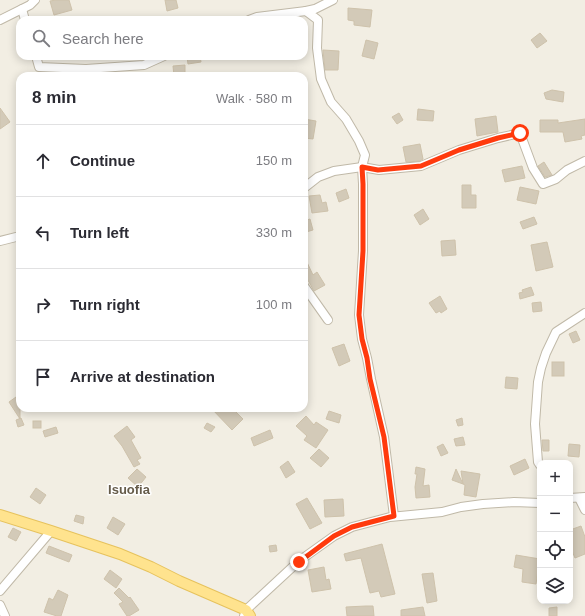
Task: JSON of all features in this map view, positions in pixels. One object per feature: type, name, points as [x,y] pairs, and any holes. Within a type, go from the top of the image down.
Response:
[{"type":"main road","points":[[0,515],[120,554],[151,567],[247,614]]},
{"type":"street","points":[[0,20],[30,5],[35,0]]},
{"type":"street","points":[[265,16],[315,9],[333,0]]},
{"type":"street","points":[[22,9],[25,16]]},
{"type":"street","points":[[306,11],[318,20],[317,48],[321,79],[331,102],[346,119],[359,141],[365,155],[362,167],[363,251],[359,315],[370,379],[384,437],[394,516]]},
{"type":"street","points":[[37,60],[39,66],[86,69],[144,65],[155,60]]},
{"type":"street","points":[[308,185],[318,177],[334,171],[362,167],[378,170],[421,166],[459,150],[520,133],[533,168],[543,184],[556,180],[567,170],[585,161]]},
{"type":"street","points":[[0,241],[16,237]]},
{"type":"street","points":[[308,292],[328,320]]},
{"type":"street","points":[[538,460],[535,424],[538,382],[541,368],[556,332],[585,314]]},
{"type":"street","points":[[582,497],[585,510]]},
{"type":"street","points":[[247,614],[299,562],[334,536],[352,527],[394,516],[442,512],[482,504],[514,502],[537,503]]},
{"type":"street","points":[[0,591],[51,531]]},
{"type":"street","points":[[0,605],[5,616]]},
{"type":"building","points":[[69,0],[72,10],[54,15],[50,1]]},
{"type":"building","points":[[165,0],[176,0],[178,8],[167,11]]},
{"type":"building","points":[[348,8],[372,10],[370,27],[354,25],[354,21],[348,20]]},
{"type":"building","points":[[540,33],[547,41],[537,48],[531,40]]},
{"type":"building","points":[[366,40],[378,43],[374,59],[362,56]]},
{"type":"building","points":[[323,50],[339,51],[338,70],[325,70]]},
{"type":"building","points":[[187,60],[201,60],[201,62],[188,64]]},
{"type":"building","points":[[185,65],[185,72],[174,72],[173,66]]},
{"type":"building","points":[[552,90],[564,92],[563,102],[546,99],[544,93]]},
{"type":"building","points":[[0,108],[10,122],[0,129]]},
{"type":"building","points":[[418,109],[434,111],[433,121],[417,120]]},
{"type":"building","points":[[399,113],[403,120],[397,124],[392,117]]},
{"type":"building","points":[[496,116],[498,132],[477,136],[475,119]]},
{"type":"building","points":[[585,119],[585,135],[581,136],[582,139],[565,142],[563,132],[540,132],[540,120],[558,120],[558,123]]},
{"type":"building","points":[[308,120],[316,121],[313,139],[308,138]]},
{"type":"building","points":[[420,144],[423,159],[420,161],[406,162],[403,147]]},
{"type":"building","points":[[544,162],[552,175],[545,177],[538,166]]},
{"type":"building","points":[[522,166],[525,178],[505,182],[502,170]]},
{"type":"building","points":[[462,185],[471,185],[471,195],[476,195],[476,208],[462,208]]},
{"type":"building","points":[[520,187],[539,191],[536,204],[517,200]]},
{"type":"building","points":[[346,189],[349,198],[339,202],[336,193]]},
{"type":"building","points":[[320,195],[322,203],[326,202],[328,211],[312,213],[309,196]]},
{"type":"building","points":[[423,209],[429,219],[420,225],[414,215]]},
{"type":"building","points":[[534,217],[537,224],[523,229],[520,222]]},
{"type":"building","points":[[310,219],[313,230],[308,231],[308,220]]},
{"type":"building","points":[[455,240],[456,255],[442,256],[441,241]]},
{"type":"building","points":[[547,242],[553,267],[536,271],[531,245]]},
{"type":"building","points":[[308,264],[313,275],[317,272],[325,285],[314,291],[308,280]]},
{"type":"building","points":[[531,287],[534,295],[520,299],[519,293],[523,292],[522,290]]},
{"type":"building","points":[[440,296],[447,309],[441,313],[440,311],[436,313],[429,303]]},
{"type":"building","points":[[541,302],[542,311],[533,312],[532,303]]},
{"type":"building","points":[[576,331],[580,340],[573,343],[569,334]]},
{"type":"building","points":[[344,344],[350,361],[339,366],[332,348]]},
{"type":"building","points":[[552,362],[564,362],[564,376],[552,376]]},
{"type":"building","points":[[506,377],[518,378],[517,389],[505,388]]},
{"type":"building","points":[[16,397],[16,412],[20,412],[20,419],[9,402]]},
{"type":"building","points":[[329,411],[341,415],[339,423],[326,419]]},
{"type":"building","points":[[215,412],[236,412],[243,419],[232,430]]},
{"type":"building","points":[[306,416],[314,425],[316,422],[328,430],[316,448],[304,440],[307,436],[296,426]]},
{"type":"building","points":[[21,418],[24,425],[18,427],[16,420]]},
{"type":"building","points":[[462,418],[463,425],[458,426],[456,420]]},
{"type":"building","points":[[33,421],[41,421],[41,428],[33,428]]},
{"type":"building","points":[[207,423],[215,427],[211,432],[204,428]]},
{"type":"building","points":[[127,426],[135,437],[131,440],[141,458],[137,460],[140,464],[134,467],[122,446],[114,436]]},
{"type":"building","points":[[56,427],[58,433],[45,437],[43,431]]},
{"type":"building","points":[[270,430],[273,438],[254,446],[251,438]]},
{"type":"building","points":[[463,437],[465,445],[456,446],[454,439]]},
{"type":"building","points":[[542,440],[549,440],[549,451],[543,451]]},
{"type":"building","points":[[443,444],[448,453],[441,456],[437,447]]},
{"type":"building","points":[[569,444],[580,445],[579,457],[568,456]]},
{"type":"building","points":[[319,449],[329,458],[321,467],[310,458]]},
{"type":"building","points":[[525,459],[529,468],[514,475],[510,466]]},
{"type":"building","points":[[288,461],[295,472],[286,478],[280,467]]},
{"type":"building","points":[[416,467],[425,469],[423,486],[429,485],[430,497],[416,498]]},
{"type":"building","points":[[137,469],[146,477],[138,487],[128,478]]},
{"type":"building","points":[[456,469],[463,484],[452,480]]},
{"type":"building","points":[[461,471],[480,474],[476,497],[464,495],[465,485],[463,484]]},
{"type":"building","points":[[36,488],[46,495],[40,504],[30,497]]},
{"type":"building","points":[[307,498],[322,523],[310,529],[296,504]]},
{"type":"building","points":[[343,499],[344,516],[325,517],[324,500]]},
{"type":"building","points":[[76,515],[84,517],[83,524],[74,521]]},
{"type":"building","points":[[113,517],[125,524],[118,535],[107,528]]},
{"type":"building","points":[[581,526],[585,537],[585,554],[575,558],[573,553],[573,529]]},
{"type":"building","points":[[13,528],[21,532],[16,541],[8,537]]},
{"type":"building","points":[[382,544],[395,594],[381,597],[379,591],[370,593],[361,558],[346,561],[344,554]]},
{"type":"building","points":[[276,545],[277,551],[270,552],[269,546]]},
{"type":"building","points":[[49,546],[72,555],[69,562],[46,553]]},
{"type":"building","points":[[516,555],[537,558],[536,584],[522,582],[523,569],[514,567]]},
{"type":"building","points":[[324,567],[326,580],[329,579],[331,589],[312,592],[308,570]]},
{"type":"building","points":[[110,570],[122,579],[116,588],[104,579]]},
{"type":"building","points":[[433,573],[437,601],[427,603],[422,574]]},
{"type":"building","points":[[119,588],[129,598],[130,597],[139,610],[129,616],[127,616],[119,604],[123,602],[114,593]]},
{"type":"building","points":[[58,590],[68,595],[61,616],[44,612],[49,598],[53,600]]},
{"type":"building","points":[[373,606],[374,616],[347,616],[346,607]]},
{"type":"building","points":[[423,607],[425,616],[401,616],[401,610]]},
{"type":"building","points":[[557,607],[557,616],[549,616],[549,608]]},
{"type":"district","name":"Isuofia","points":[[129,489]]},
{"type":"route","points":[[299,562],[334,536],[352,527],[370,521],[394,516],[384,437],[370,379],[359,315],[363,251],[362,167],[378,170],[421,166],[459,150],[520,133]]}]
